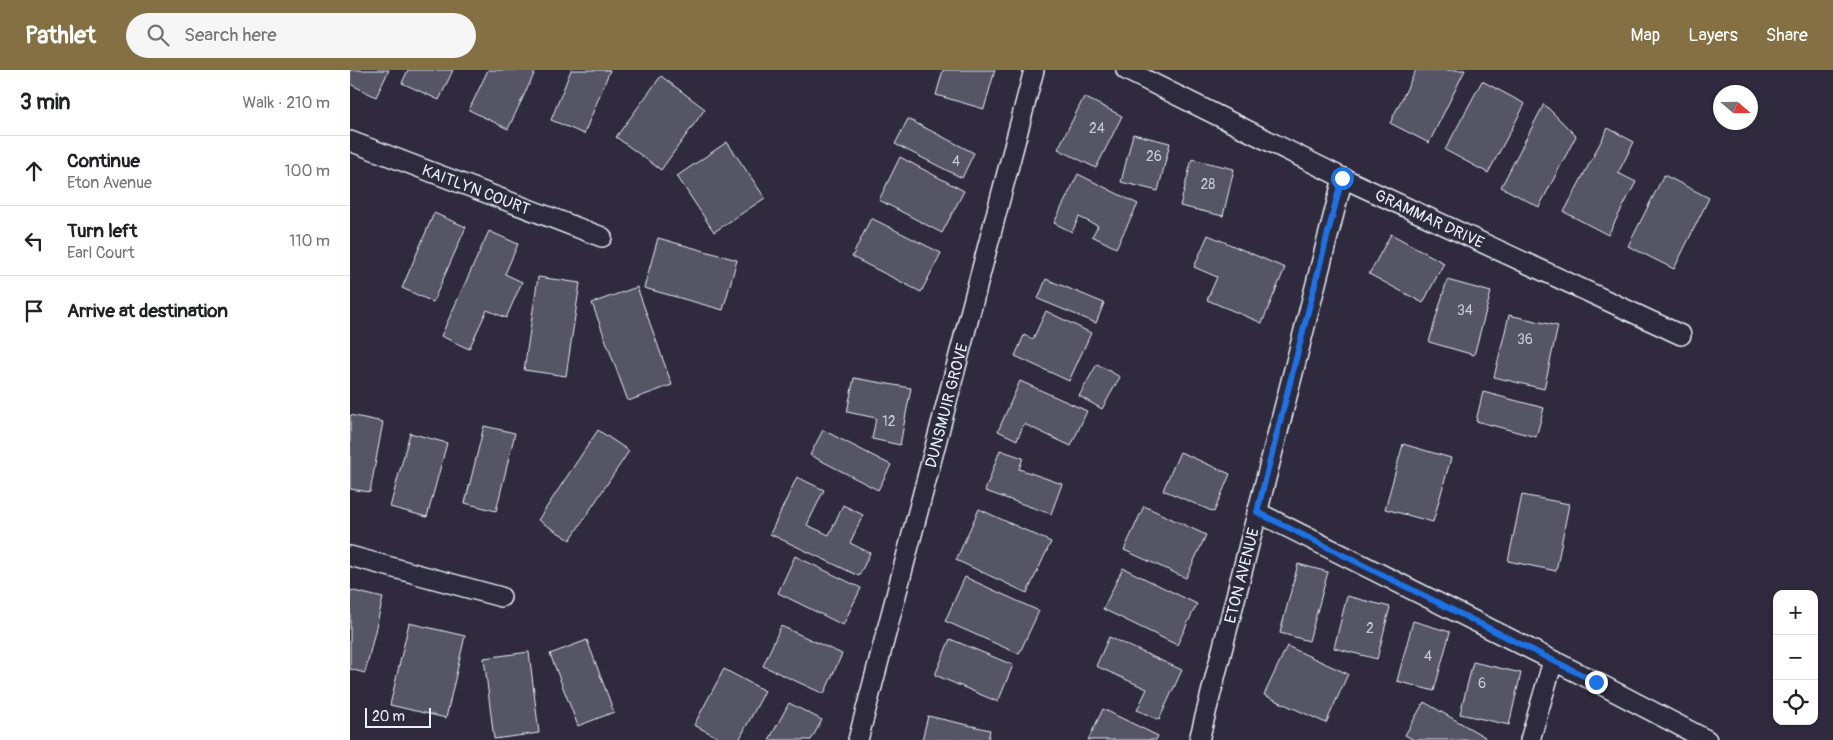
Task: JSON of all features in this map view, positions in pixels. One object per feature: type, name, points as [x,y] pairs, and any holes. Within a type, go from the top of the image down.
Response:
[{"type":"street","name":"DUNSMUIR GROVE","points":[[858,740],[1034,70]]},
{"type":"street","name":"GRAMMAR DRIVE","points":[[1126,70],[1342,178],[1682,335]]},
{"type":"street","name":"KAITLYN COURT","points":[[350,141],[602,237]]},
{"type":"street","name":"ETON AVENUE","points":[[1198,740],[1342,178]]},
{"type":"street","points":[[1257,512],[1707,740]]},
{"type":"street","points":[[350,556],[500,597]]},
{"type":"street","points":[[1530,740],[1553,661]]},
{"type":"building","points":[[350,70],[389,70],[376,97],[350,84]]},
{"type":"building","points":[[408,70],[453,70],[439,100],[402,83]]},
{"type":"building","points":[[488,70],[536,70],[508,129],[469,110]]},
{"type":"building","points":[[571,70],[610,70],[584,134],[551,120]]},
{"type":"building","points":[[943,70],[995,70],[984,109],[936,95]]},
{"type":"building","points":[[1416,70],[1465,70],[1429,143],[1390,123]]},
{"type":"building","points":[[661,76],[705,109],[661,170],[616,137]]},
{"type":"building","points":[[1482,81],[1525,104],[1488,173],[1445,150]]},
{"type":"building","points":[[1084,97],[1122,116],[1096,168],[1058,149]]},
{"type":"building","points":[[1544,104],[1576,136],[1539,207],[1501,187]]},
{"type":"building","points":[[908,119],[974,153],[962,178],[895,144]]},
{"type":"building","points":[[1608,128],[1634,142],[1618,173],[1636,182],[1608,235],[1564,212]]},
{"type":"building","points":[[1133,134],[1170,143],[1158,191],[1121,182]]},
{"type":"building","points":[[727,142],[765,198],[714,232],[677,176]]},
{"type":"building","points":[[900,157],[964,191],[942,233],[879,200]]},
{"type":"building","points":[[1192,159],[1234,169],[1223,216],[1180,206]]},
{"type":"building","points":[[1078,174],[1138,204],[1116,248],[1092,236],[1098,226],[1079,217],[1072,232],[1054,223]]},
{"type":"building","points":[[1664,175],[1709,198],[1674,269],[1628,246]]},
{"type":"building","points":[[434,213],[466,227],[433,302],[402,288]]},
{"type":"building","points":[[871,218],[941,253],[921,292],[852,257]]},
{"type":"building","points":[[489,231],[518,244],[505,274],[522,282],[506,318],[487,310],[469,349],[441,336]]},
{"type":"building","points":[[1391,234],[1444,263],[1423,303],[1369,274]]},
{"type":"building","points":[[1208,235],[1285,268],[1262,323],[1207,300],[1217,277],[1194,267]]},
{"type":"building","points":[[658,238],[737,260],[723,310],[644,288]]},
{"type":"building","points":[[538,277],[580,283],[566,376],[524,370]]},
{"type":"building","points":[[1046,279],[1104,303],[1096,323],[1038,299]]},
{"type":"building","points":[[1447,280],[1491,292],[1474,355],[1429,342]]},
{"type":"building","points":[[637,287],[672,385],[628,401],[592,303]]},
{"type":"building","points":[[1046,311],[1091,333],[1069,381],[1015,356],[1024,335],[1033,339]]},
{"type":"building","points":[[1509,315],[1558,326],[1544,389],[1494,377]]},
{"type":"building","points":[[1097,364],[1120,377],[1102,409],[1079,396]]},
{"type":"building","points":[[854,378],[911,388],[900,445],[872,439],[876,418],[847,412]]},
{"type":"building","points":[[1020,381],[1087,411],[1071,446],[1024,424],[1017,440],[998,431]]},
{"type":"building","points":[[1483,392],[1544,408],[1536,437],[1476,421]]},
{"type":"building","points":[[350,415],[383,422],[370,492],[350,489]]},
{"type":"building","points":[[484,426],[515,433],[496,511],[465,503]]},
{"type":"building","points":[[598,430],[629,451],[570,540],[538,520]]},
{"type":"building","points":[[823,430],[891,465],[878,490],[810,455]]},
{"type":"building","points":[[410,433],[447,443],[427,517],[390,507]]},
{"type":"building","points":[[1403,444],[1451,458],[1433,522],[1385,509]]},
{"type":"building","points":[[1000,450],[1023,458],[1019,469],[1062,484],[1051,514],[985,491]]},
{"type":"building","points":[[1180,452],[1230,474],[1214,512],[1163,490]]},
{"type":"building","points":[[797,477],[824,490],[807,525],[829,535],[843,505],[863,515],[850,543],[870,553],[859,576],[770,534]]},
{"type":"building","points":[[1522,495],[1569,504],[1556,571],[1508,561]]},
{"type":"building","points":[[1144,506],[1206,535],[1186,578],[1124,550]]},
{"type":"building","points":[[979,509],[1051,542],[1027,593],[956,560]]},
{"type":"building","points":[[795,556],[861,588],[843,625],[778,593]]},
{"type":"building","points":[[1298,564],[1328,572],[1309,641],[1280,633]]},
{"type":"building","points":[[1123,568],[1197,604],[1177,645],[1103,609]]},
{"type":"building","points":[[965,577],[1039,611],[1019,654],[945,621]]},
{"type":"building","points":[[350,590],[383,598],[365,673],[350,669]]},
{"type":"building","points":[[1347,596],[1390,607],[1377,659],[1334,648]]},
{"type":"building","points":[[1413,621],[1450,632],[1434,691],[1397,681]]},
{"type":"building","points":[[409,623],[465,636],[446,718],[390,705]]},
{"type":"building","points":[[781,626],[842,654],[824,694],[763,666]]},
{"type":"building","points":[[1109,637],[1182,670],[1159,720],[1137,710],[1147,689],[1096,666]]},
{"type":"building","points":[[950,639],[1013,665],[998,702],[935,675]]},
{"type":"building","points":[[587,640],[614,712],[578,726],[550,654]]},
{"type":"building","points":[[1287,646],[1348,674],[1326,723],[1264,695]]},
{"type":"building","points":[[529,652],[539,733],[494,739],[484,658]]},
{"type":"building","points":[[1473,662],[1521,673],[1509,725],[1460,714]]},
{"type":"building","points":[[724,669],[765,691],[739,740],[723,740],[694,725]]},
{"type":"building","points":[[1424,702],[1485,737],[1483,740],[1414,740],[1405,735]]},
{"type":"building","points":[[789,703],[822,720],[811,740],[769,740]]},
{"type":"building","points":[[1103,709],[1158,736],[1156,740],[1088,740]]},
{"type":"building","points":[[928,716],[990,730],[988,740],[922,740]]},
{"type":"route","points":[[1342,178],[1257,512],[1596,682]]}]
